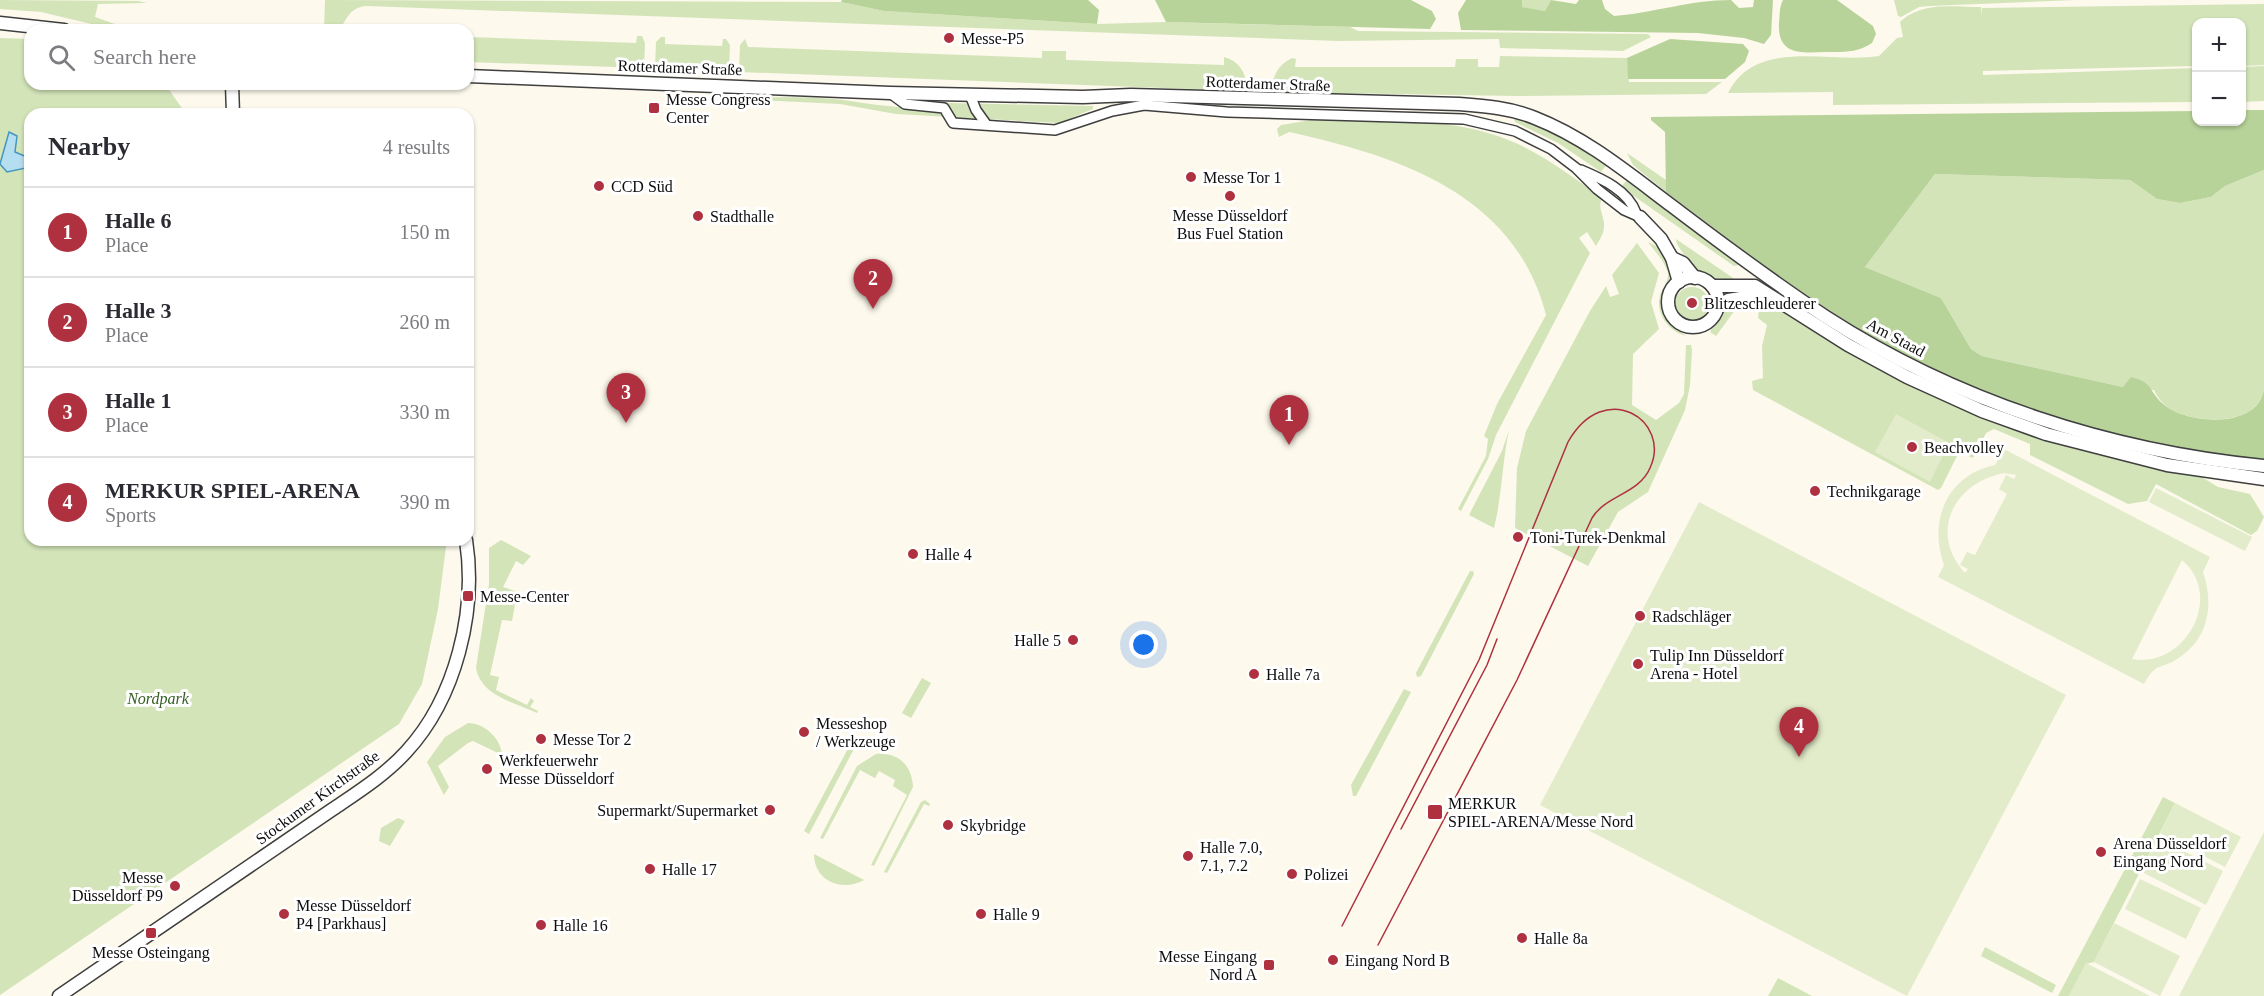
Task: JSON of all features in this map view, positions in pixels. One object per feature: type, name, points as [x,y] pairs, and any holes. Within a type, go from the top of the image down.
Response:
[{"type":"street","points":[[0,23],[24,26]]},
{"type":"street","name":"Rotterdamer Straße","points":[[474,76],[890,93],[1131,95],[1459,104],[1496,107],[1533,117],[1562,129]]},
{"type":"street","points":[[232,90],[233,108]]},
{"type":"street","name":"Rotterdamer Straße","points":[[890,93],[905,104],[944,108],[953,123],[1055,130],[1122,110],[1150,112],[1180,109],[1464,119],[1515,131],[1551,149],[1624,210],[1638,215],[1660,239],[1672,258],[1679,282]]},
{"type":"street","points":[[970,94],[976,110],[986,124]]},
{"type":"street","name":"Am Staad","points":[[1562,129],[1614,162],[1793,294],[1844,328],[1915,367],[1996,402],[2092,434],[2166,452],[2264,466]]},
{"type":"street","name":"Rotterdamer Straße","points":[[1672,258],[1683,262],[1695,278],[1712,286]]},
{"type":"street","points":[[1695,278],[1679,282],[1671,291],[1668,304],[1672,316],[1678,322],[1690,327],[1702,325],[1711,319],[1717,308],[1728,300],[1766,294]]},
{"type":"street","points":[[1712,286],[1717,297],[1717,308]]},
{"type":"street","name":"Am Staad","points":[[1712,286],[1753,286],[1899,373],[2012,422],[2124,456],[2167,465],[2264,479]]},
{"type":"street","name":"Stockumer Kirchstraße","points":[[59,996],[333,809],[374,780],[408,750],[429,722],[443,694],[461,640],[468,596],[466,546]]},
{"type":"green space","points":[[0,0],[138,1],[147,3],[98,4],[95,17],[115,24],[92,24],[41,12],[0,9]]},
{"type":"green space","points":[[325,0],[841,2],[884,11],[1097,24],[1166,22],[1350,27],[1358,31],[1648,34],[1651,37],[1623,51],[1500,48],[1499,39],[1338,41],[367,6],[353,11],[343,24],[324,24]]},
{"type":"green space","points":[[842,0],[1088,0],[1099,10],[1097,24],[884,11],[841,2]]},
{"type":"green space","points":[[1155,0],[1411,0],[1432,11],[1436,19],[1430,29],[1166,22]]},
{"type":"green space","points":[[1466,0],[1522,0],[1522,7],[1545,11],[1551,0],[1576,4],[1579,0],[1602,0],[1605,9],[1614,16],[1686,4],[1731,0],[1739,8],[1753,7],[1754,0],[1773,0],[1771,35],[1764,44],[1744,38],[1698,33],[1461,30],[1458,13]]},
{"type":"green space","points":[[1522,0],[1551,0],[1545,11],[1521,7]]},
{"type":"green space","points":[[1783,0],[1837,0],[1873,26],[1876,34],[1872,43],[1855,50],[1808,53],[1793,50],[1782,42],[1779,34]]},
{"type":"green space","points":[[1894,0],[2075,0],[1919,7],[1901,17],[1898,16]]},
{"type":"green space","points":[[2264,4],[2264,65],[2246,66],[2246,18],[2192,18],[2192,66],[1983,71],[1983,75],[2192,68],[2192,102],[1833,105],[1833,92],[1728,93],[1741,76],[1757,65],[1775,59],[1796,56],[1860,58],[1879,56],[1897,38],[1903,37],[1900,22],[1918,11],[1949,6],[1981,7],[1982,16],[1982,8]]},
{"type":"green space","points":[[637,36],[642,36],[645,43],[644,68],[474,62],[474,37],[636,43]]},
{"type":"green space","points":[[661,37],[665,37],[665,44],[722,46],[723,39],[726,39],[730,45],[729,71],[655,69],[656,42]]},
{"type":"green space","name":"Nordpark","points":[[0,38],[24,39],[24,90],[169,90],[182,108],[24,108],[24,546],[446,547],[438,609],[422,684],[399,724],[0,995]]},
{"type":"green space","points":[[745,39],[748,47],[1042,58],[1042,51],[1066,51],[1066,60],[1224,65],[1224,57],[1239,65],[1246,80],[1246,91],[739,72],[740,45]]},
{"type":"green space","points":[[1670,39],[1743,44],[1749,51],[1745,62],[1725,79],[1628,79],[1627,58]]},
{"type":"green space","points":[[1500,56],[1627,58],[1629,82],[1722,82],[1706,94],[1516,96],[1272,92],[1277,72],[1292,58],[1296,59],[1295,67],[1455,67],[1456,59],[1478,59],[1478,67],[1499,67]]},
{"type":"green space","points":[[2264,66],[2264,101],[2246,102],[2246,67]]},
{"type":"green space","points":[[754,97],[821,98],[910,107],[950,103],[1093,106],[1093,109],[1059,123],[896,114],[840,104],[754,100]]},
{"type":"green space","points":[[2246,110],[2264,110],[2264,170],[2225,186],[2211,197],[2180,203],[2157,199],[2130,180],[1935,174],[1865,267],[1941,298],[1971,349],[1982,356],[2123,387],[2131,377],[2147,384],[2162,403],[2173,410],[2203,419],[2220,420],[2250,411],[2259,402],[2264,388],[2264,460],[2160,444],[2057,418],[1957,380],[1909,357],[1812,299],[1666,192],[1665,132],[1651,120],[1651,117],[2192,111],[2192,126],[2246,126]]},
{"type":"green space","points":[[1514,117],[1564,136],[1607,164],[1601,172],[1558,143],[1515,122]]},
{"type":"green space","points":[[1312,120],[1425,122],[1470,128],[1506,139],[1535,153],[1602,198],[1600,206],[1604,230],[1602,235],[1596,246],[1587,232],[1579,238],[1590,253],[1496,435],[1488,459],[1461,511],[1458,509],[1486,456],[1488,439],[1484,436],[1497,404],[1546,315],[1530,273],[1508,238],[1480,210],[1446,187],[1410,168],[1330,142],[1289,132],[1279,137],[1277,129],[1281,125]]},
{"type":"green space","points":[[1627,153],[1666,180],[1666,192],[1633,165]]},
{"type":"green space","points":[[2264,170],[2264,388],[2259,402],[2249,411],[2235,417],[2202,419],[2172,410],[2162,402],[2154,390],[2123,387],[1982,356],[1971,349],[1941,298],[1865,267],[1935,174],[2130,180],[2157,199],[2180,203],[2211,197],[2225,186]]},
{"type":"green space","points":[[1627,180],[1738,261],[1739,265],[1734,266],[1621,187]]},
{"type":"green space","points":[[1676,239],[1733,278],[1731,282],[1716,281],[1703,276],[1688,262]]},
{"type":"green space","points":[[1648,242],[1661,251],[1668,261],[1672,277],[1663,305],[1670,322],[1686,336],[1674,331],[1662,315],[1659,302],[1667,282],[1668,272]]},
{"type":"green space","points":[[1637,243],[1659,273],[1651,302],[1659,329],[1633,354],[1632,405],[1656,420],[1679,403],[1684,394],[1686,345],[1691,345],[1692,350],[1690,385],[1685,410],[1648,492],[1618,512],[1588,566],[1515,528],[1517,468],[1526,431],[1590,311],[1606,286],[1610,297],[1619,294],[1612,275]]},
{"type":"green space","points":[[1692,287],[1704,292],[1709,304],[1704,316],[1692,321],[1680,316],[1675,304],[1680,292]]},
{"type":"green space","points":[[1737,301],[1738,306],[1716,336],[1710,332],[1722,310]]},
{"type":"green space","points":[[1770,304],[1788,309],[1873,366],[1943,399],[2061,443],[2108,456],[2195,473],[2218,487],[2250,494],[2264,517],[2257,531],[2251,535],[2156,484],[2147,501],[2128,504],[2030,455],[2030,444],[1994,429],[1986,433],[1973,458],[1959,452],[1938,490],[1753,390],[1752,381],[1763,378],[1762,346],[1767,325],[1758,318],[1759,309]]},
{"type":"green space","name":"Beachvolley","points":[[1896,414],[1949,443],[1930,482],[1875,452]]},
{"type":"green space","points":[[1509,430],[1494,528],[1469,515],[1502,451]]},
{"type":"green space","points":[[2004,449],[2210,557],[2203,572],[2208,596],[2207,619],[2203,630],[2190,649],[2174,661],[2152,672],[2144,684],[1938,577],[1944,565],[1938,532],[1940,517],[1946,502],[1954,489],[1965,479],[1978,470],[1995,465]],"holes":[[[2004,473],[2016,475],[2014,479],[2006,475],[1999,489],[2007,494],[1975,555],[1967,552],[1960,565],[1968,569],[1965,573],[1954,557],[1948,541],[1948,526],[1952,511],[1960,498],[1972,487],[1986,478]],[[2182,560],[2194,575],[2200,592],[2199,610],[2193,627],[2182,642],[2168,653],[2151,659],[2132,659]]]},
{"type":"green space","points":[[2156,488],[2252,537],[2245,551],[2149,502]]},
{"type":"green space","points":[[1699,502],[2066,695],[1907,996],[1540,805]]},
{"type":"green space","points":[[501,540],[531,556],[523,565],[516,561],[503,587],[517,594],[512,621],[502,620],[490,675],[499,677],[496,690],[527,705],[531,698],[534,701],[530,707],[538,711],[537,713],[491,692],[479,678],[476,668],[489,584],[489,548]]},
{"type":"green space","points":[[1470,571],[1474,574],[1421,676],[1417,677],[1416,673]]},
{"type":"green space","points":[[922,678],[931,683],[911,718],[902,713]]},
{"type":"green space","points":[[1404,689],[1411,692],[1356,796],[1353,796],[1351,785]]},
{"type":"green space","points":[[468,723],[480,726],[491,733],[499,743],[502,755],[473,741],[468,743],[438,766],[449,787],[444,795],[427,762],[445,737]]},
{"type":"green space","points":[[850,745],[855,747],[809,834],[804,831]]},
{"type":"green space","points":[[876,754],[891,755],[907,766],[913,787],[874,866],[871,865],[907,795],[893,786],[895,780],[879,771],[875,778],[860,770],[823,839],[820,838],[857,766]]},
{"type":"green space","points":[[2163,797],[2175,803],[2094,962],[2086,964],[2069,996],[2058,996]]},
{"type":"green space","points":[[925,800],[930,804],[929,806],[924,804],[887,873],[884,872],[921,802]]},
{"type":"green space","points":[[2175,803],[2241,837],[2225,867],[2160,833]]},
{"type":"green space","points":[[398,818],[405,821],[390,846],[379,841],[381,828]]},
{"type":"green space","points":[[2264,832],[2264,996],[2179,996]]},
{"type":"green space","points":[[2158,838],[2223,871],[2206,905],[2140,871]]},
{"type":"green space","points":[[814,854],[864,880],[847,885],[831,882],[819,872]]},
{"type":"green space","points":[[2140,879],[2201,908],[2186,939],[2125,909]]},
{"type":"green space","points":[[2114,923],[2180,956],[2160,996],[2094,962]]},
{"type":"green space","points":[[1985,947],[2056,985],[2052,993],[1981,956]]},
{"type":"green space","points":[[2086,963],[2150,996],[2069,996]]},
{"type":"green space","points":[[1778,978],[1812,996],[1768,996]]},
{"type":"water","points":[[9,132],[17,136],[15,152],[24,156],[24,168],[7,172],[0,164]]},
{"type":"tram line","points":[[1342,926],[1479,660],[1568,442],[1583,423],[1600,412],[1616,409],[1631,413],[1643,422],[1652,435],[1654,451],[1650,468],[1638,484],[1605,504],[1592,518],[1517,680],[1378,945]]},
{"type":"tram line","points":[[1401,829],[1487,665],[1497,639]]},
{"type":"place","name":"Messe-P5","points":[[949,38]]},
{"type":"place","name":"Messe Congress Center","points":[[654,108]]},
{"type":"place","name":"Messe Tor 1","points":[[1191,177]]},
{"type":"place","name":"CCD Süd","points":[[599,186]]},
{"type":"place","name":"Messe Düsseldorf Bus Fuel Station","points":[[1230,196]]},
{"type":"place","name":"Stadthalle","points":[[698,216]]},
{"type":"place","name":"Blitzeschleuderer","points":[[1692,303]]},
{"type":"place","name":"Halle 3","points":[[873,309]]},
{"type":"place","name":"Halle 1","points":[[626,423]]},
{"type":"place","name":"Halle 6","points":[[1289,445]]},
{"type":"place","name":"Beachvolley","points":[[1912,447]]},
{"type":"place","name":"Technikgarage","points":[[1815,491]]},
{"type":"place","name":"Toni-Turek-Denkmal","points":[[1518,537]]},
{"type":"place","name":"Halle 4","points":[[913,554]]},
{"type":"place","name":"Messe-Center","points":[[468,596]]},
{"type":"place","name":"Radschläger","points":[[1640,616]]},
{"type":"place","name":"Halle 5","points":[[1073,640]]},
{"type":"place","name":"Tulip Inn Düsseldorf Arena - Hotel","points":[[1638,664]]},
{"type":"place","name":"Halle 7a","points":[[1254,674]]},
{"type":"place","name":"Messeshop / Werkzeuge","points":[[804,732]]},
{"type":"place","name":"Messe Tor 2","points":[[541,739]]},
{"type":"place","name":"MERKUR SPIEL-ARENA","points":[[1799,757]]},
{"type":"place","name":"Werkfeuerwehr Messe Düsseldorf","points":[[487,769]]},
{"type":"place","name":"Supermarkt/Supermarket","points":[[770,810]]},
{"type":"place","name":"MERKUR SPIEL-ARENA/Messe Nord","points":[[1435,812]]},
{"type":"place","name":"Skybridge","points":[[948,825]]},
{"type":"place","name":"Arena Düsseldorf Eingang Nord","points":[[2101,852]]},
{"type":"place","name":"Halle 7.0, 7.1, 7.2","points":[[1188,856]]},
{"type":"place","name":"Halle 17","points":[[650,869]]},
{"type":"place","name":"Polizei","points":[[1292,874]]},
{"type":"place","name":"Messe Düsseldorf P9","points":[[175,886]]},
{"type":"place","name":"Messe Düsseldorf P4 [Parkhaus]","points":[[284,914]]},
{"type":"place","name":"Halle 9","points":[[981,914]]},
{"type":"place","name":"Halle 16","points":[[541,925]]},
{"type":"place","name":"Messe Osteingang","points":[[151,933]]},
{"type":"place","name":"Halle 8a","points":[[1522,938]]},
{"type":"place","name":"Eingang Nord B","points":[[1333,960]]},
{"type":"place","name":"Messe Eingang Nord A","points":[[1269,965]]}]
